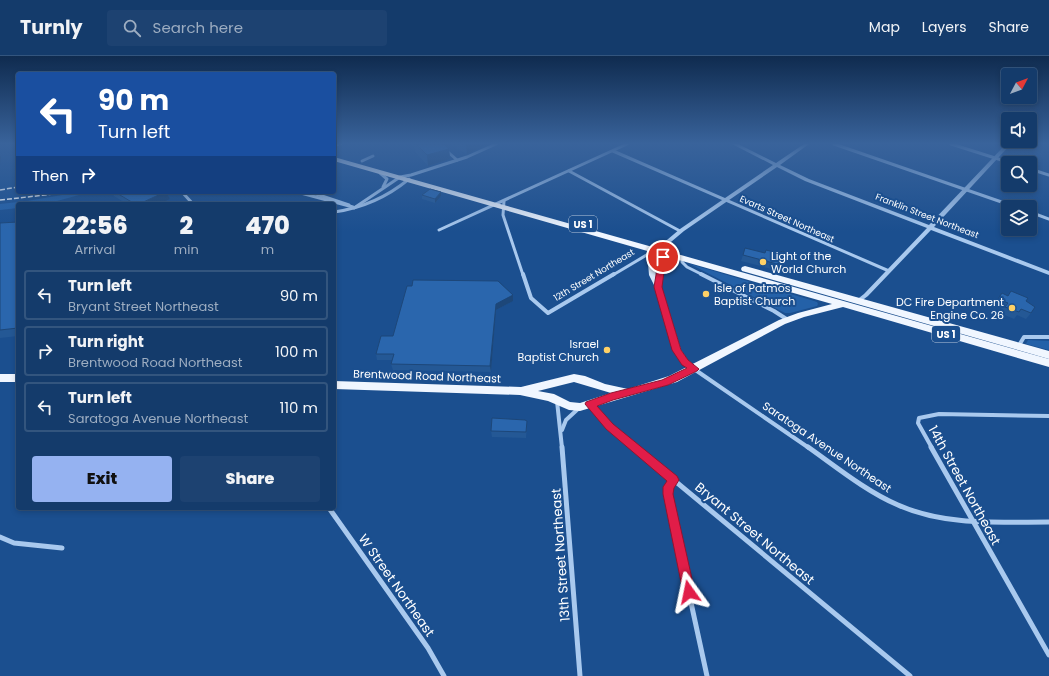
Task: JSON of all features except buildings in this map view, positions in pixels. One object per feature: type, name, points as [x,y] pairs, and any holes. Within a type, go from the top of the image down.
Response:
[{"type":"main road","name":"US 1","points":[[385,173],[410,178]]},
{"type":"main road","name":"US 1","points":[[396,173],[660,249],[858,301],[1018,351],[1049,363]]},
{"type":"main road","name":"US 1","points":[[660,249],[682,258],[844,305],[954,332]]},
{"type":"main road","name":"Saratoga Avenue Northeast","points":[[660,249],[663,257],[658,287],[676,350],[685,362],[694,369]]},
{"type":"main road","points":[[630,391],[604,388],[579,378],[555,383],[553,390],[556,400],[568,406],[590,404],[630,391],[665,383],[788,320],[858,301]]},
{"type":"main road","name":"US 1","points":[[1018,351],[1049,355]]},
{"type":"main road","points":[[0,378],[16,378]]},
{"type":"main road","name":"Brentwood Road Northeast","points":[[520,391],[555,383]]},
{"type":"main road","name":"Brentwood Road Northeast","points":[[336,385],[520,391],[556,400]]},
{"type":"main road","points":[[590,404],[598,393],[594,385]]},
{"type":"street","points":[[378,173],[387,179],[380,192]]},
{"type":"street","points":[[336,212],[364,207],[381,200],[410,178],[423,173]]},
{"type":"street","points":[[439,230],[502,204],[565,173]]},
{"type":"street","points":[[573,173],[680,231]]},
{"type":"street","name":"Evarts Street Northeast","points":[[664,173],[889,271]]},
{"type":"street","name":"12th Street Northeast","points":[[502,204],[503,215],[531,298],[548,313],[660,249],[680,231],[765,173]]},
{"type":"street","name":"Franklin Street Northeast","points":[[793,173],[807,180],[1049,273]]},
{"type":"street","points":[[918,173],[1001,202]]},
{"type":"street","points":[[858,301],[866,295],[981,173]]},
{"type":"street","points":[[336,203],[354,208],[380,192],[400,177]]},
{"type":"street","points":[[184,194],[191,202]]},
{"type":"street","points":[[304,194],[333,202]]},
{"type":"street","points":[[316,194],[342,202],[354,208]]},
{"type":"street","points":[[1037,214],[1049,218]]},
{"type":"street","points":[[682,258],[683,263],[687,267],[774,311],[788,320]]},
{"type":"street","points":[[1018,351],[1024,337],[1049,337]]},
{"type":"street","name":"Saratoga Avenue Northeast","points":[[694,369],[888,501],[905,509],[928,517],[973,521],[1049,522]]},
{"type":"street","name":"13th Street Northeast","points":[[556,400],[561,432],[580,676]]},
{"type":"street","points":[[561,432],[565,420],[590,404]]},
{"type":"street","name":"Bryant Street Northeast","points":[[590,404],[609,426],[910,676]]},
{"type":"street","name":"14th Street Northeast","points":[[1049,416],[939,414],[919,418],[918,425],[1049,654]]},
{"type":"street","points":[[673,480],[669,487],[668,494],[707,676]]},
{"type":"street","name":"W Street Northeast","points":[[330,510],[428,648],[444,676]]},
{"type":"street","points":[[0,537],[14,543],[62,548]]},
{"type":"shaded area","points":[[68,194],[79,195],[53,202],[18,202]]},
{"type":"shaded area","points":[[16,202],[16,208],[0,210],[0,204]]},
{"type":"shaded area","points":[[690,264],[811,300],[817,302],[818,304],[817,306],[785,313]]},
{"type":"shaded area","points":[[1028,340],[1049,341],[1049,350],[1026,344]]},
{"type":"railway","points":[[0,190],[16,187]]},
{"type":"railway","points":[[0,200],[54,194]]},
{"type":"place","name":"Light of the World Church","points":[[763,262]]},
{"type":"place","name":"Isle of Patmos Baptist Church","points":[[706,294]]},
{"type":"place","name":"DC Fire Department Engine Co. 26","points":[[1012,308]]},
{"type":"place","name":"Israel Baptist Church","points":[[607,350]]},
{"type":"route","points":[[663,257],[659,271],[658,287],[676,350],[685,362],[694,369],[674,380],[652,387],[611,396],[590,404],[601,419],[673,480],[669,487],[668,494],[689,592]]}]
